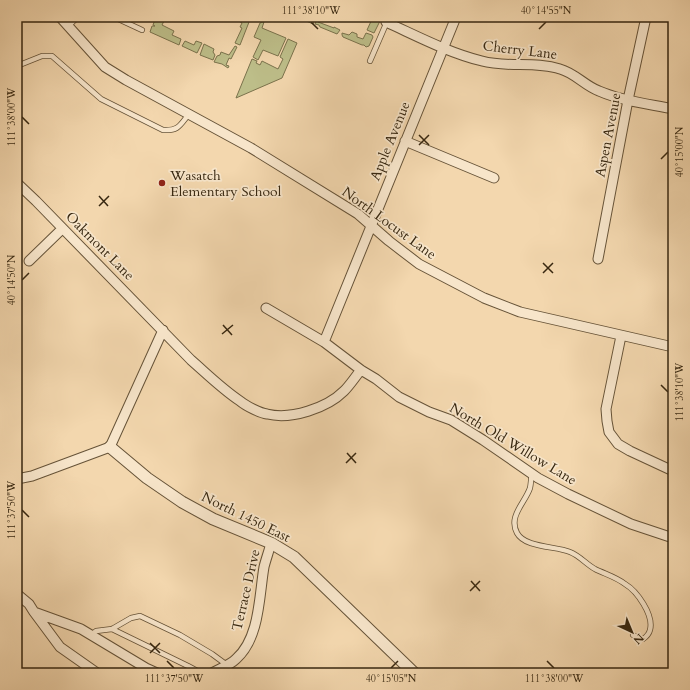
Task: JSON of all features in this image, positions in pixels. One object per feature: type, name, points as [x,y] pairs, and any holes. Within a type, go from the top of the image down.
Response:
[{"type":"street","name":"North Locust Lane","points":[[60,17],[105,67],[251,148],[358,214],[389,241],[419,264],[484,298],[520,312],[673,347]]},
{"type":"street","name":"Apple Avenue","points":[[324,342],[456,17]]},
{"type":"street","name":"Aspen Avenue","points":[[598,258],[628,100],[646,17]]},
{"type":"street","name":"Cherry Lane","points":[[387,20],[443,48],[482,61],[502,64],[538,64],[560,69],[575,75],[598,91],[628,100],[673,109]]},
{"type":"street","points":[[405,141],[494,178]]},
{"type":"street","name":"Oakmont Lane","points":[[17,183],[191,360],[217,384],[241,402],[268,414],[294,415],[313,410],[330,402],[344,391],[361,370]]},
{"type":"street","points":[[29,261],[62,229]]},
{"type":"street","name":"North Old Willow Lane","points":[[266,308],[324,342],[399,397],[451,420],[532,473],[568,494],[631,524],[673,538]]},
{"type":"street","points":[[17,479],[32,476],[110,447],[163,330]]},
{"type":"street","points":[[621,336],[606,408],[607,422],[610,432],[618,444],[673,471]]},
{"type":"street","name":"North 1450 East","points":[[110,447],[147,478],[182,502],[213,519],[271,543],[294,557],[414,673]]},
{"type":"street","name":"Terrace Drive","points":[[212,673],[236,660],[247,645],[256,623],[264,566],[271,543]]},
{"type":"street","points":[[17,594],[29,604],[44,627],[60,647],[97,673]]},
{"type":"street","points":[[34,612],[81,629],[157,673]]},
{"type":"lane","points":[[68,26],[78,17]]},
{"type":"lane","points":[[114,17],[142,30]]},
{"type":"lane","points":[[370,60],[387,20]]},
{"type":"lane","points":[[17,66],[42,56],[52,56],[101,99],[162,130],[178,128],[189,114]]},
{"type":"lane","points":[[532,473],[530,489],[518,508],[515,520],[517,533],[520,537],[527,541],[570,551],[594,569],[620,580],[632,589],[645,607],[651,626],[650,631],[643,639],[633,635]]},
{"type":"lane","points":[[90,635],[96,631],[112,628],[131,618],[140,616],[180,635],[212,654],[227,665]]},
{"type":"lane","points":[[112,628],[201,673]]},
{"type":"green space","points":[[156,17],[162,17],[165,19],[162,25],[174,31],[172,35],[181,39],[179,45],[150,32],[152,26],[155,26],[153,25]]},
{"type":"green space","points":[[236,17],[251,17],[240,45],[235,43],[242,28],[240,27],[242,23],[235,19]]},
{"type":"green space","points":[[297,17],[316,17],[313,24]]},
{"type":"green space","points":[[318,17],[320,18],[318,22],[340,30],[337,34],[320,27],[319,25],[315,24]]},
{"type":"green space","points":[[373,17],[380,21],[374,33],[367,30]]},
{"type":"green space","points":[[264,22],[262,28],[286,38],[278,56],[263,50],[258,60],[253,57],[261,40],[254,37],[260,23]]},
{"type":"green space","points":[[352,32],[357,34],[357,37],[363,39],[366,33],[372,35],[373,37],[369,46],[366,47],[343,37],[342,35],[342,33],[349,35]]},
{"type":"green space","points":[[288,39],[297,43],[282,78],[236,98],[252,59],[257,61],[256,63],[260,65],[262,61],[278,69],[283,59],[280,57]]},
{"type":"green space","points":[[185,41],[194,45],[196,41],[202,43],[197,53],[182,46]]},
{"type":"green space","points":[[204,44],[214,49],[213,52],[215,55],[213,60],[200,55]]},
{"type":"green space","points":[[235,46],[237,47],[226,65],[229,66],[228,68],[222,64],[214,62],[221,52],[229,55]]},
{"type":"place","name":"Wasatch Elementary School","points":[[162,183]]}]
